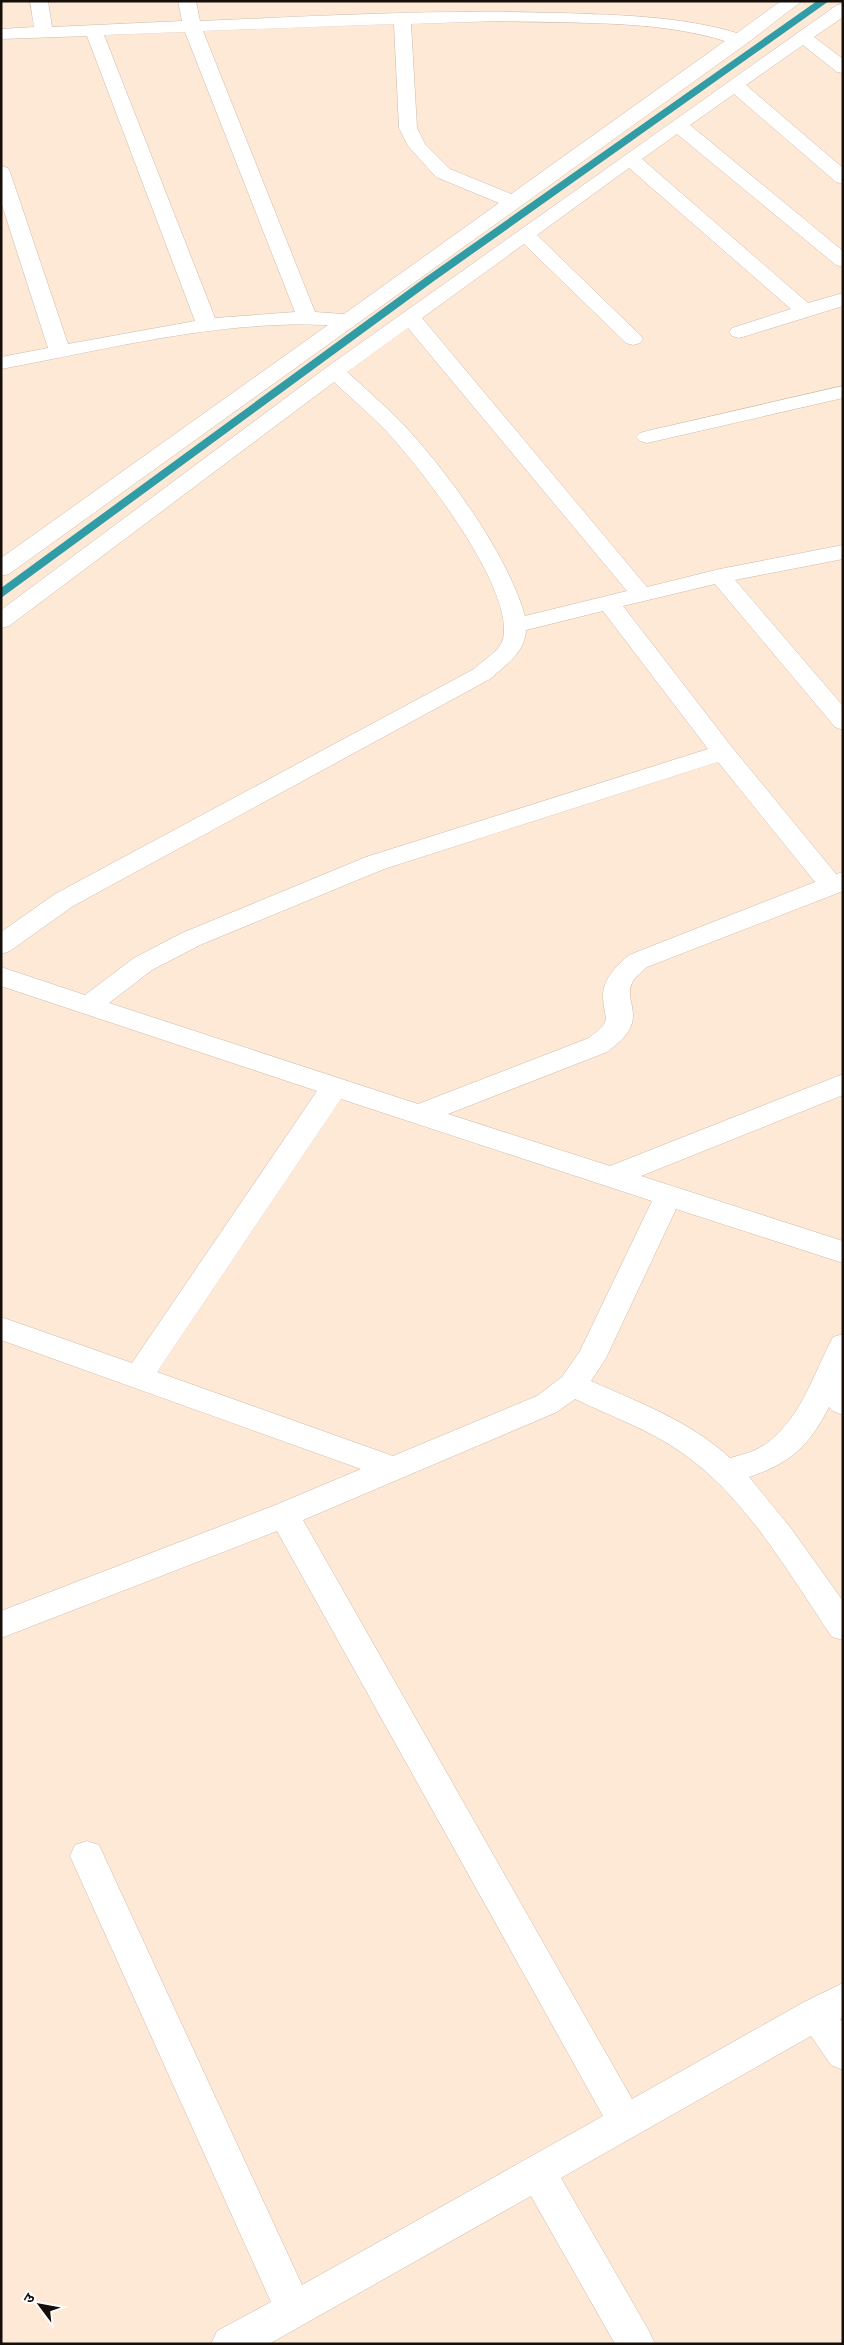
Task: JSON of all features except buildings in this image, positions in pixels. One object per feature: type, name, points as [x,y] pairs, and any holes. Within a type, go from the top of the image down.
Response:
[{"type":"street","points":[[39,1],[44,33]]},
{"type":"street","points":[[187,1],[192,26],[307,318]]},
{"type":"street","points":[[343,1],[348,20]]},
{"type":"street","points":[[642,1],[649,21]]},
{"type":"street","points":[[1,569],[793,1]]},
{"type":"street","points":[[1,34],[402,18],[496,9],[649,21],[704,29],[740,40]]},
{"type":"street","points":[[1,621],[334,371],[843,9]]},
{"type":"street","points":[[402,18],[408,128],[417,146],[443,173],[513,202]]},
{"type":"street","points":[[94,31],[207,325]]},
{"type":"street","points":[[803,37],[843,68]]},
{"type":"street","points":[[735,85],[843,178]]},
{"type":"street","points":[[678,125],[843,261]]},
{"type":"street","points":[[630,159],[805,311]]},
{"type":"street","points":[[1,172],[60,352]]},
{"type":"street","points":[[525,234],[633,339]]},
{"type":"street","points":[[739,332],[843,298]]},
{"type":"street","points":[[410,317],[642,595]]},
{"type":"street","points":[[1,363],[207,325],[254,319],[307,318],[347,320]]},
{"type":"street","points":[[1,945],[64,900],[482,674],[504,654],[514,640],[516,625],[504,584],[449,495],[400,433],[334,371]]},
{"type":"street","points":[[647,437],[843,392]]},
{"type":"street","points":[[516,625],[720,576],[839,560]]},
{"type":"street","points":[[720,576],[843,722]]},
{"type":"street","points":[[419,1114],[598,1045],[615,1032],[620,1016],[616,993],[622,976],[638,961],[837,883],[723,752],[609,603]]},
{"type":"street","points":[[88,1006],[143,964],[191,939],[375,863],[723,752]]},
{"type":"street","points":[[1,976],[843,1252]]},
{"type":"street","points":[[610,1176],[843,1084]]},
{"type":"street","points":[[138,1377],[334,1086]]},
{"type":"street","points":[[1,1625],[284,1516],[547,1404],[572,1385],[591,1358],[669,1195]]},
{"type":"street","points":[[1,1328],[395,1469]]},
{"type":"street","points":[[724,1472],[773,1455],[834,1393],[843,1345]]},
{"type":"street","points":[[572,1385],[673,1432],[706,1454],[742,1489],[843,1626]]},
{"type":"street","points":[[284,1516],[626,2123]]},
{"type":"street","points":[[86,1856],[294,2310]]},
{"type":"street","points":[[230,2344],[538,2173],[829,2006],[843,2053]]},
{"type":"street","points":[[538,2173],[636,2344]]},
{"type":"waterway","points":[[1,594],[430,279],[824,1]]}]
